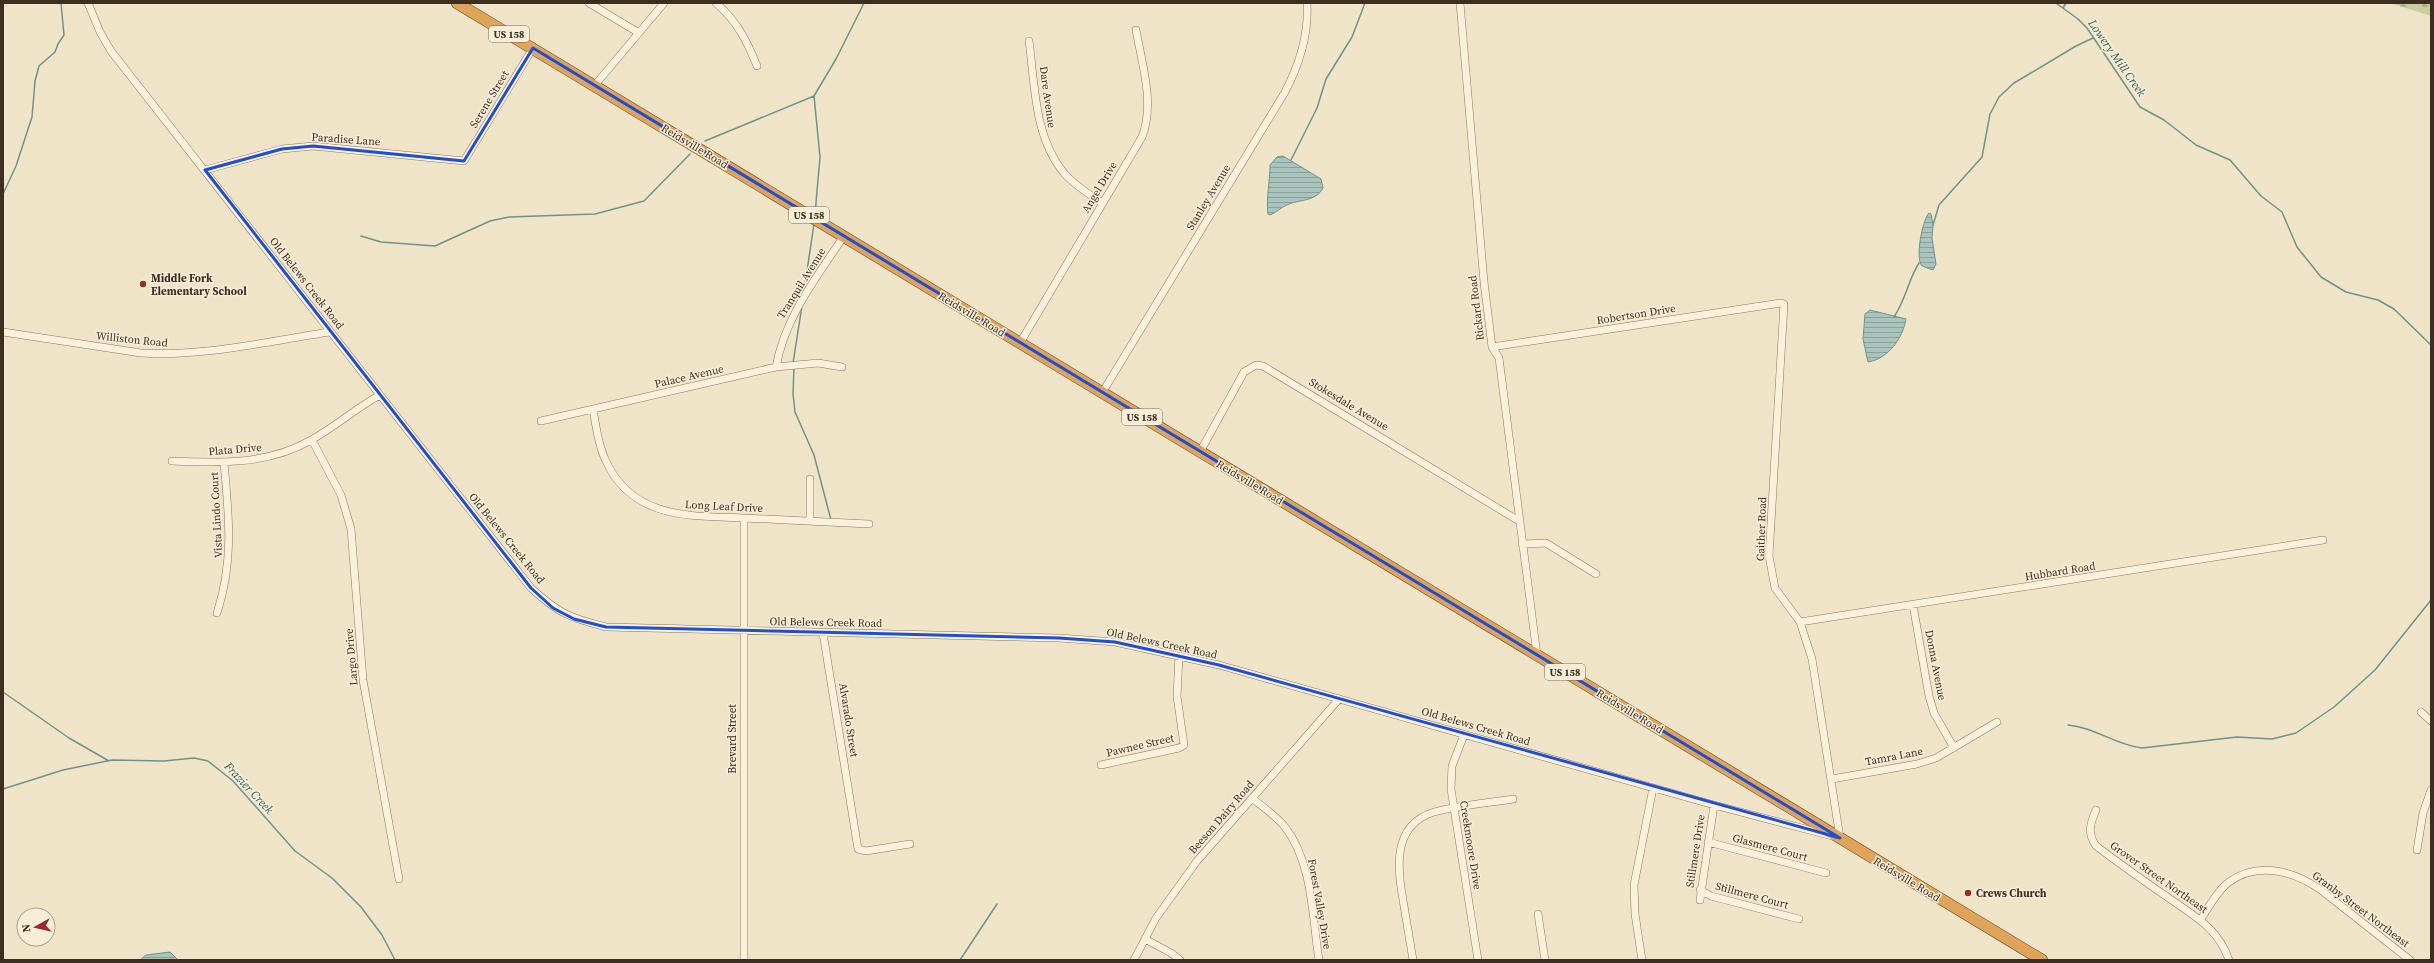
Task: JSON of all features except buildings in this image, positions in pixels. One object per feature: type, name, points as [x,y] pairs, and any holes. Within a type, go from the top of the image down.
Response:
[{"type":"highway","name":"Reidsville Road","points":[[457,3],[2042,960]]},
{"type":"street","name":"Old Belews Creek Road","points":[[88,3],[100,32],[111,51],[531,588],[553,608],[574,619],[606,627],[1059,638],[1115,642],[1179,656],[1339,699],[1714,805],[1840,838]]},
{"type":"street","points":[[589,3],[639,33]]},
{"type":"street","points":[[595,86],[664,3]]},
{"type":"street","points":[[716,3],[733,19],[742,34],[756,66]]},
{"type":"street","name":"Stanley Avenue","points":[[1102,393],[1297,69],[1303,43],[1307,3]]},
{"type":"street","name":"Rickard Road","points":[[1460,3],[1483,274],[1492,347],[1498,358],[1537,655]]},
{"type":"street","name":"Angel Drive","points":[[1020,343],[1142,137],[1147,124],[1149,110],[1136,30]]},
{"type":"street","name":"Dare Avenue","points":[[1029,41],[1042,132],[1048,149],[1072,181],[1102,203]]},
{"type":"street","name":"Serene Street","points":[[464,161],[533,48]]},
{"type":"street","name":"Paradise Lane","points":[[205,170],[282,149],[313,146],[464,161]]},
{"type":"street","name":"Tranquil Avenue","points":[[776,367],[784,334],[794,313],[844,236]]},
{"type":"street","name":"Robertson Drive","points":[[1492,347],[1781,302],[1784,304]]},
{"type":"street","name":"Gaither Road","points":[[1784,304],[1769,559],[1775,588],[1781,600],[1800,622],[1812,659],[1832,779],[1840,838]]},
{"type":"street","name":"Williston Road","points":[[3,332],[141,354],[163,355],[199,352],[330,332]]},
{"type":"street","name":"Palace Avenue","points":[[541,421],[776,367],[818,363],[842,367]]},
{"type":"street","name":"Stokesdale Avenue","points":[[1200,452],[1244,372],[1256,365],[1263,366],[1519,521]]},
{"type":"street","name":"Plata Drive","points":[[172,461],[224,463],[258,460],[286,452],[312,440],[361,405],[380,395]]},
{"type":"street","name":"Long Leaf Drive","points":[[593,409],[602,450],[607,464],[614,476],[638,500],[682,516],[869,524]]},
{"type":"street","name":"Largo Drive","points":[[312,440],[342,495],[351,529],[363,680],[399,879]]},
{"type":"street","name":"Vista Lindo Court","points":[[218,613],[229,565],[230,536],[224,463]]},
{"type":"street","points":[[810,479],[810,521]]},
{"type":"street","name":"Brevard Street","points":[[744,518],[742,631],[744,960]]},
{"type":"street","name":"Hubbard Road","points":[[1800,622],[2324,540]]},
{"type":"street","points":[[1522,544],[1546,543],[1596,574]]},
{"type":"street","name":"Donna Avenue","points":[[1913,605],[1929,696],[1934,713],[1954,748]]},
{"type":"street","name":"Alvarado Street","points":[[823,633],[853,810],[854,833],[858,849],[866,851],[910,844]]},
{"type":"street","name":"Pawnee Street","points":[[1101,765],[1179,748],[1184,745],[1177,696],[1179,656]]},
{"type":"street","name":"Beeson Dairy Road","points":[[1134,960],[1156,918],[1197,861],[1339,699]]},
{"type":"street","points":[[2421,712],[2431,721]]},
{"type":"street","name":"Tamra Lane","points":[[1832,779],[1917,764],[1936,758],[1997,722]]},
{"type":"street","name":"Creekmoore Drive","points":[[1464,735],[1452,766],[1451,789],[1478,960]]},
{"type":"street","points":[[1642,960],[1634,908],[1634,885],[1653,788]]},
{"type":"street","points":[[2417,850],[2431,790]]},
{"type":"street","name":"Forest Valley Drive","points":[[1252,798],[1284,825],[1301,856],[1307,882],[1319,960]]},
{"type":"street","points":[[1413,960],[1398,868],[1400,846],[1406,834],[1423,818],[1455,808],[1513,799]]},
{"type":"street","name":"Stillmere Drive","points":[[1700,900],[1700,890],[1714,805]]},
{"type":"street","name":"Grover Street Northeast","points":[[2096,810],[2090,826],[2090,837],[2096,846],[2168,898],[2201,919],[2215,933],[2229,960]]},
{"type":"street","name":"Glasmere Court","points":[[1708,842],[1826,873]]},
{"type":"street","name":"Granby Street Northeast","points":[[2201,919],[2222,889],[2242,875],[2274,870],[2290,873],[2306,880],[2321,890],[2410,960]]},
{"type":"street","name":"Stillmere Court","points":[[1700,890],[1711,896],[1799,919]]},
{"type":"street","points":[[1538,914],[1545,960]]},
{"type":"street","points":[[1145,940],[1171,953],[1180,960]]},
{"type":"highlighted area","points":[[533,48],[1840,838],[1219,665],[1115,642],[1059,638],[606,627],[574,619],[553,608],[531,588],[205,170],[282,149],[313,146],[464,161]]},
{"type":"green space","points":[[2390,3],[2431,3],[2431,16]]},
{"type":"water","points":[[1283,156],[1321,179],[1323,188],[1316,196],[1292,203],[1270,215],[1268,214],[1267,202],[1270,165],[1277,157]]},
{"type":"water","points":[[1929,213],[1931,214],[1933,225],[1932,238],[1936,264],[1933,270],[1922,266],[1919,256],[1922,231],[1926,217]]},
{"type":"water","points":[[1870,310],[1906,319],[1902,333],[1888,352],[1882,357],[1868,362],[1863,339],[1865,314]]},
{"type":"water","points":[[170,952],[178,960],[140,960],[146,955]]},
{"type":"waterway","points":[[3,194],[16,166],[32,117],[35,81],[39,66],[55,52],[64,35],[61,3]]},
{"type":"waterway","points":[[705,141],[814,96],[836,59],[864,3]]},
{"type":"waterway","points":[[1291,160],[1317,108],[1326,79],[1352,37],[1365,3]]},
{"type":"waterway","name":"Lowery Mill Creek","points":[[2056,3],[2078,19],[2087,28],[2140,107],[2164,120],[2196,145],[2230,160],[2261,196],[2282,212],[2297,247],[2321,277],[2346,292],[2378,300],[2394,309],[2431,345]]},
{"type":"waterway","name":"Lowery Mill Creek","points":[[2063,8],[2066,3]]},
{"type":"waterway","points":[[1933,225],[1939,205],[1982,157],[1990,114],[1999,97],[2014,83],[2076,46],[2093,38]]},
{"type":"waterway","points":[[814,96],[820,157],[815,214]]},
{"type":"waterway","points":[[361,236],[381,242],[435,246],[490,221],[509,217],[595,214],[644,201],[690,154]]},
{"type":"waterway","points":[[804,291],[814,224]]},
{"type":"waterway","points":[[1894,317],[1902,303],[1912,276],[1919,263]]},
{"type":"waterway","points":[[793,363],[802,306]]},
{"type":"waterway","points":[[794,367],[793,394],[795,412],[814,455],[831,520]]},
{"type":"waterway","points":[[2068,725],[2078,726],[2123,743],[2142,748],[2237,737],[2272,739],[2296,733],[2334,707],[2375,670],[2431,600]]},
{"type":"waterway","name":"Frazier Creek","points":[[3,692],[69,738],[109,761]]},
{"type":"waterway","name":"Frazier Creek","points":[[3,789],[63,770],[112,760],[164,761],[194,758],[208,761],[233,781],[295,851],[332,878],[361,907],[382,935],[395,960]]},
{"type":"waterway","points":[[960,960],[997,904]]},
{"type":"place","name":"Middle Fork Elementary School","points":[[143,284]]},
{"type":"place","name":"Crews Church","points":[[1968,893]]}]
